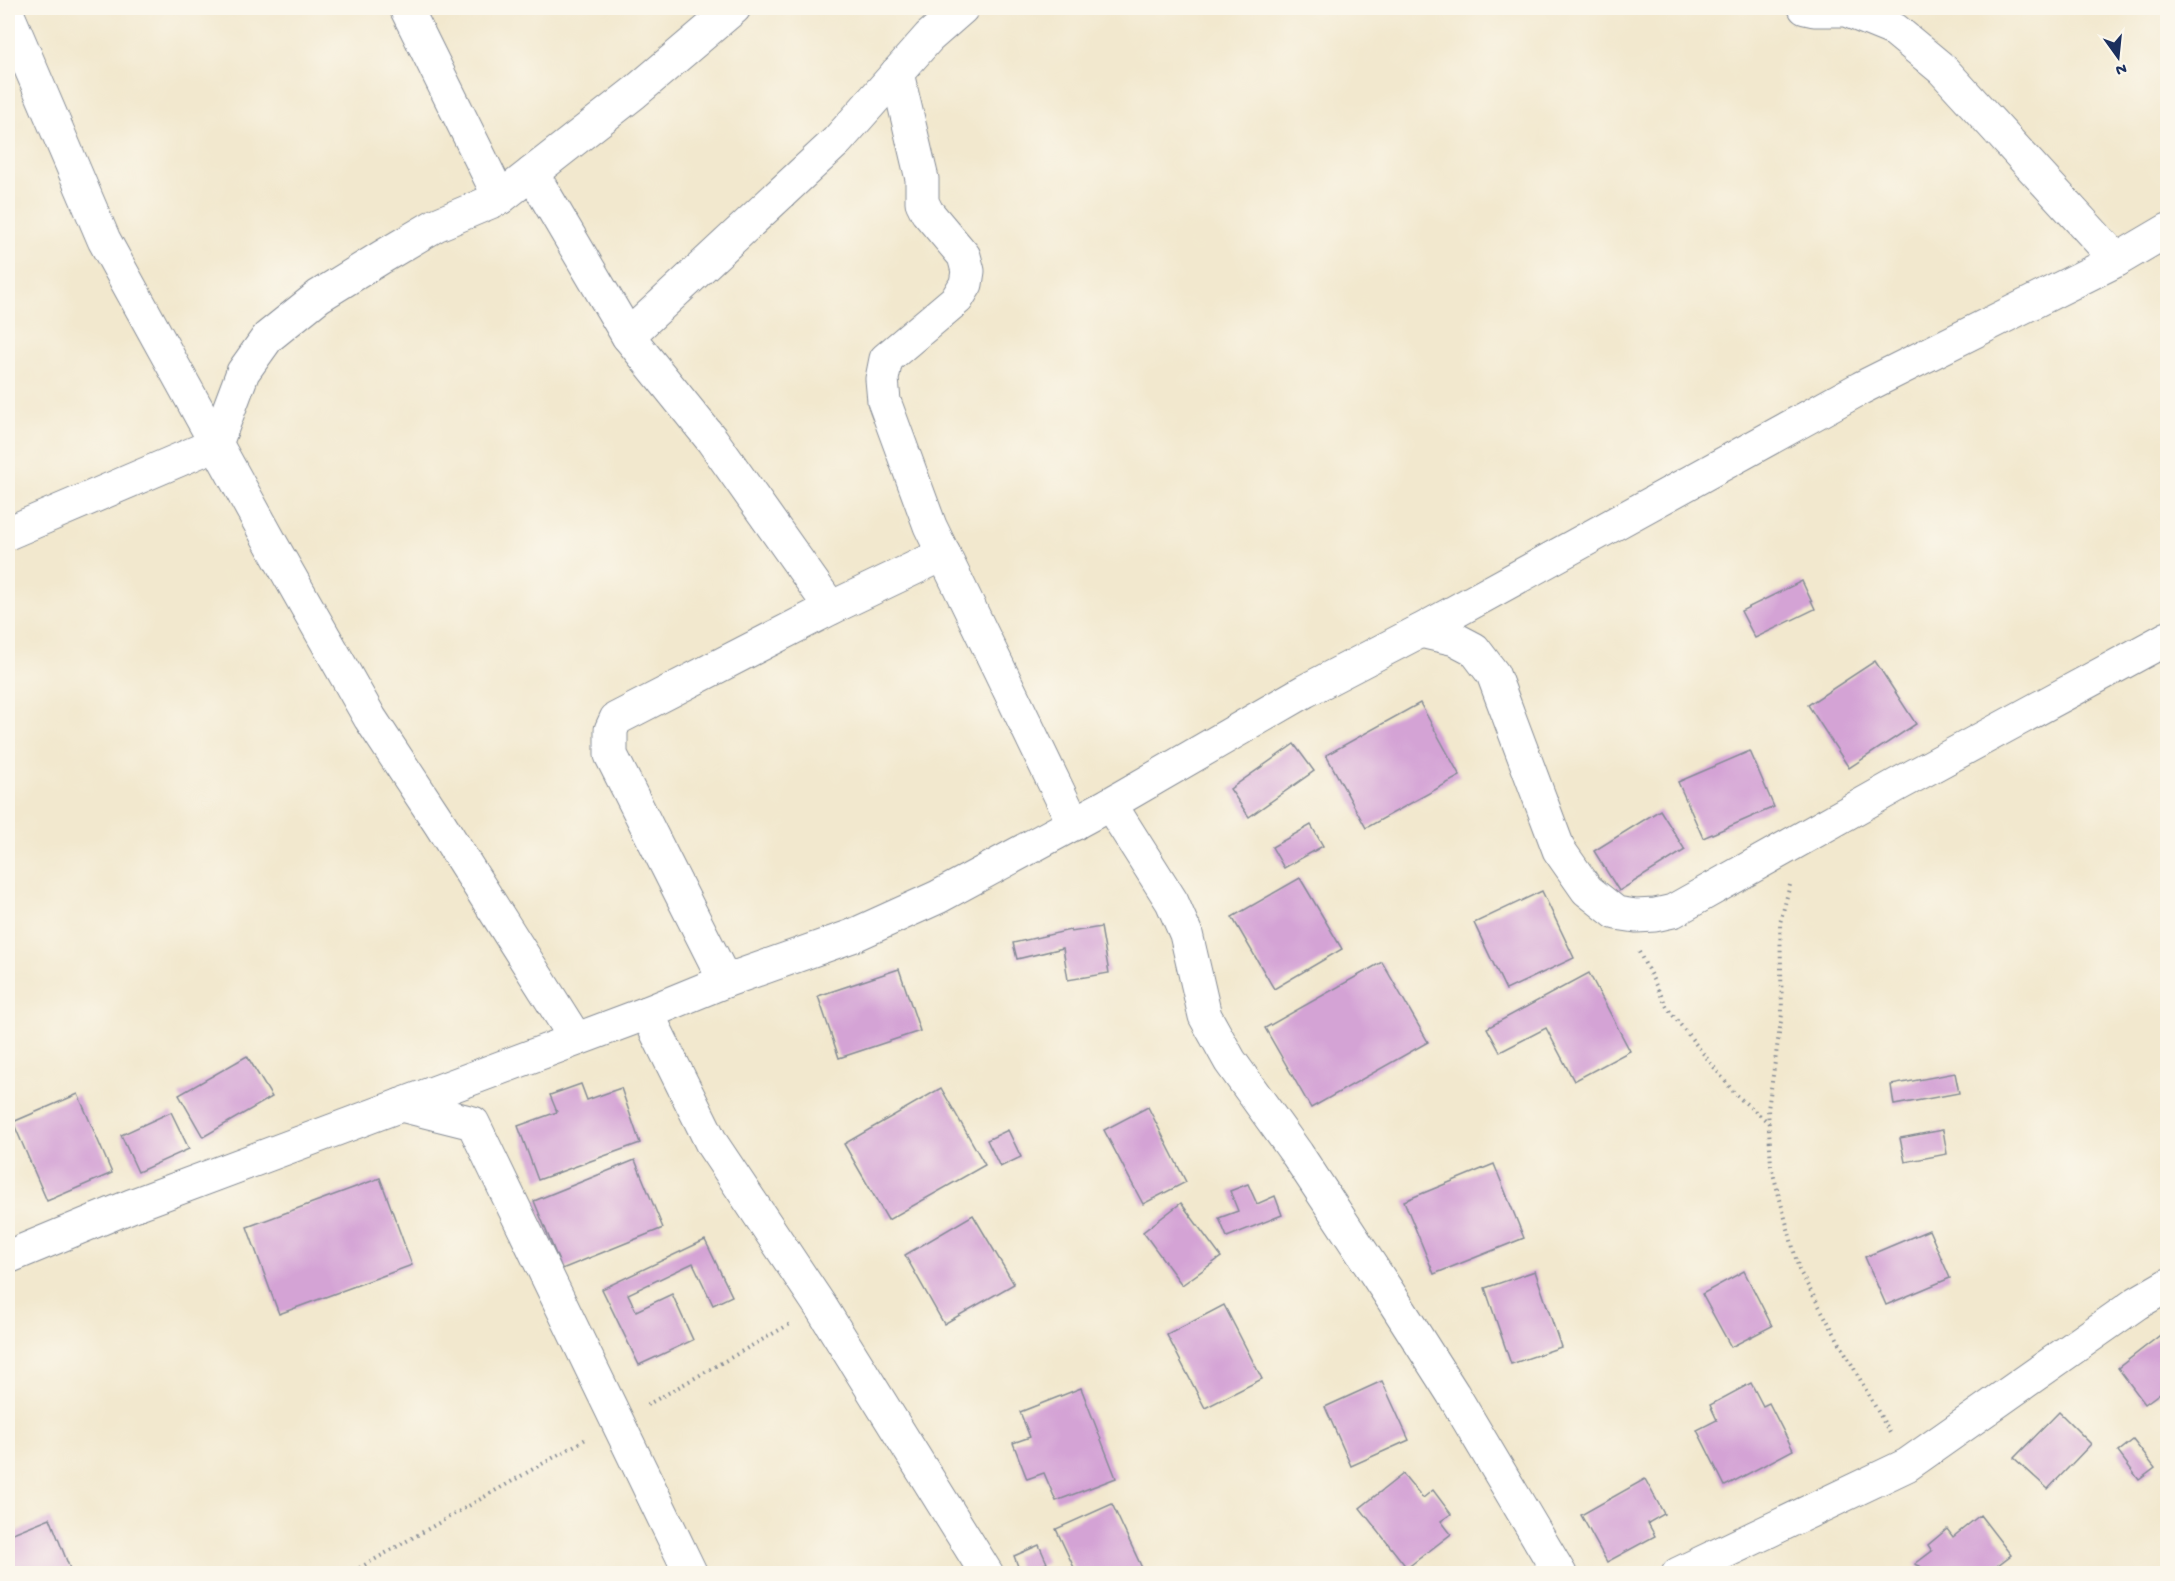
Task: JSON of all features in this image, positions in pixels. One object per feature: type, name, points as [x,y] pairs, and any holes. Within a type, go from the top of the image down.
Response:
[{"type":"street","points":[[406,8],[500,198]]},
{"type":"street","points":[[8,533],[216,444],[243,372],[268,337],[319,296],[382,257],[436,225],[500,198],[634,93],[734,8]]},
{"type":"street","points":[[628,336],[837,141],[929,36],[962,8]]},
{"type":"street","points":[[1805,8],[1847,9],[1895,30],[1942,69],[2116,260]]},
{"type":"street","points":[[8,15],[104,240],[216,444],[370,718],[576,1039]]},
{"type":"street","points":[[897,73],[922,179],[922,202],[927,212],[964,256],[968,271],[966,284],[957,299],[886,359],[882,379],[884,401],[930,526],[1074,824]]},
{"type":"street","points":[[532,172],[628,336],[712,440],[831,608]]},
{"type":"street","points":[[8,1257],[131,1206],[647,1013],[725,981],[852,936],[938,897],[1110,804],[1305,691],[1420,631],[1861,388],[2116,260],[2168,230]]},
{"type":"street","points":[[725,981],[611,755],[611,730],[616,719],[831,608],[944,554]]},
{"type":"street","points":[[1420,631],[1455,639],[1474,649],[1493,674],[1559,850],[1587,890],[1616,913],[1636,916],[1673,911],[1803,837],[2168,638]]},
{"type":"street","points":[[1110,804],[1172,902],[1186,934],[1205,1016],[1230,1061],[1297,1154],[1405,1320],[1465,1414],[1560,1574]]},
{"type":"street","points":[[647,1013],[712,1144],[821,1307],[987,1574]]},
{"type":"street","points":[[401,1106],[473,1123],[690,1574]]},
{"type":"street","points":[[1678,1574],[1908,1465],[2137,1303],[2168,1285]]},
{"type":"path","points":[[1803,837],[1780,923],[1782,1014],[1768,1109],[1771,1166],[1799,1270],[1908,1465]]},
{"type":"path","points":[[1616,913],[1648,967],[1668,1009],[1736,1095],[1768,1123]]},
{"type":"building","points":[[1802,581],[1815,609],[1755,638],[1741,611]]},
{"type":"building","points":[[1875,661],[1916,724],[1849,768],[1808,705]]},
{"type":"building","points":[[1420,703],[1460,776],[1366,828],[1326,755]]},
{"type":"building","points":[[1294,744],[1314,771],[1249,817],[1230,789]]},
{"type":"building","points":[[1750,751],[1774,807],[1703,838],[1678,782]]},
{"type":"building","points":[[1660,810],[1685,850],[1619,891],[1594,851]]},
{"type":"building","points":[[1311,825],[1323,846],[1284,868],[1272,847]]},
{"type":"building","points":[[1300,878],[1342,949],[1274,989],[1232,917]]},
{"type":"building","points":[[1542,891],[1574,958],[1506,990],[1474,923]]},
{"type":"building","points":[[1101,927],[1109,973],[1068,980],[1063,948],[1017,959],[1013,943],[1070,930],[1071,932]]},
{"type":"building","points":[[1382,962],[1428,1042],[1311,1108],[1265,1028]]},
{"type":"building","points":[[899,969],[920,1031],[839,1058],[818,996]]},
{"type":"building","points":[[1589,973],[1630,1051],[1574,1081],[1546,1028],[1500,1052],[1487,1028]]},
{"type":"building","points":[[247,1056],[272,1097],[203,1137],[179,1095]]},
{"type":"building","points":[[1955,1073],[1959,1093],[1894,1105],[1891,1085]]},
{"type":"building","points":[[581,1084],[587,1100],[621,1088],[640,1143],[538,1180],[518,1126],[557,1112],[550,1095]]},
{"type":"building","points":[[941,1088],[985,1165],[888,1220],[844,1144]]},
{"type":"building","points":[[78,1094],[112,1173],[47,1201],[13,1122]]},
{"type":"building","points":[[1148,1107],[1186,1182],[1143,1204],[1104,1130]]},
{"type":"building","points":[[171,1112],[189,1149],[138,1172],[121,1135]]},
{"type":"building","points":[[1008,1130],[1021,1157],[1000,1167],[987,1140]]},
{"type":"building","points":[[1943,1130],[1947,1154],[1905,1162],[1900,1138]]},
{"type":"building","points":[[635,1160],[663,1228],[562,1269],[534,1201]]},
{"type":"building","points":[[1494,1164],[1524,1238],[1434,1274],[1404,1201]]},
{"type":"building","points":[[380,1178],[412,1265],[279,1314],[247,1227]]},
{"type":"building","points":[[1248,1184],[1257,1204],[1275,1196],[1282,1215],[1227,1237],[1219,1218],[1238,1211],[1230,1191]]},
{"type":"building","points":[[1181,1203],[1221,1257],[1182,1285],[1143,1232]]},
{"type":"building","points":[[973,1215],[1014,1284],[944,1324],[905,1255]]},
{"type":"building","points":[[1929,1230],[1950,1278],[1886,1305],[1865,1257]]},
{"type":"building","points":[[705,1240],[732,1296],[713,1305],[693,1263],[628,1294],[636,1311],[672,1294],[693,1340],[639,1365],[602,1289]]},
{"type":"building","points":[[1535,1271],[1561,1347],[1511,1364],[1485,1288]]},
{"type":"building","points":[[1744,1271],[1772,1326],[1731,1347],[1702,1294]]},
{"type":"building","points":[[1224,1305],[1262,1379],[1205,1408],[1167,1335]]},
{"type":"building","points":[[2168,1329],[2168,1387],[2145,1404],[2118,1368]]},
{"type":"building","points":[[1382,1381],[1409,1440],[1351,1466],[1325,1407]]},
{"type":"building","points":[[1751,1383],[1763,1406],[1769,1403],[1793,1450],[1725,1486],[1697,1430],[1717,1420],[1710,1405]]},
{"type":"building","points":[[1081,1388],[1116,1478],[1056,1501],[1044,1473],[1027,1479],[1013,1443],[1030,1437],[1020,1412]]},
{"type":"building","points":[[2059,1412],[2091,1444],[2048,1489],[2014,1458]]},
{"type":"building","points":[[2133,1440],[2155,1468],[2139,1480],[2118,1452]]},
{"type":"building","points":[[1403,1474],[1423,1498],[1433,1490],[1451,1514],[1441,1521],[1451,1534],[1407,1568],[1360,1508]]},
{"type":"building","points":[[1645,1479],[1664,1514],[1648,1523],[1655,1536],[1607,1562],[1581,1515]]},
{"type":"building","points":[[1112,1504],[1142,1568],[1129,1574],[1077,1574],[1056,1529]]},
{"type":"building","points":[[1980,1515],[2011,1555],[1989,1572],[1990,1574],[1912,1574],[1920,1566],[1915,1564],[1932,1551],[1928,1545],[1947,1529],[1953,1537]]},
{"type":"building","points":[[50,1518],[72,1574],[8,1574],[8,1535]]},
{"type":"building","points":[[1039,1545],[1047,1563],[1021,1574],[1014,1556]]}]
